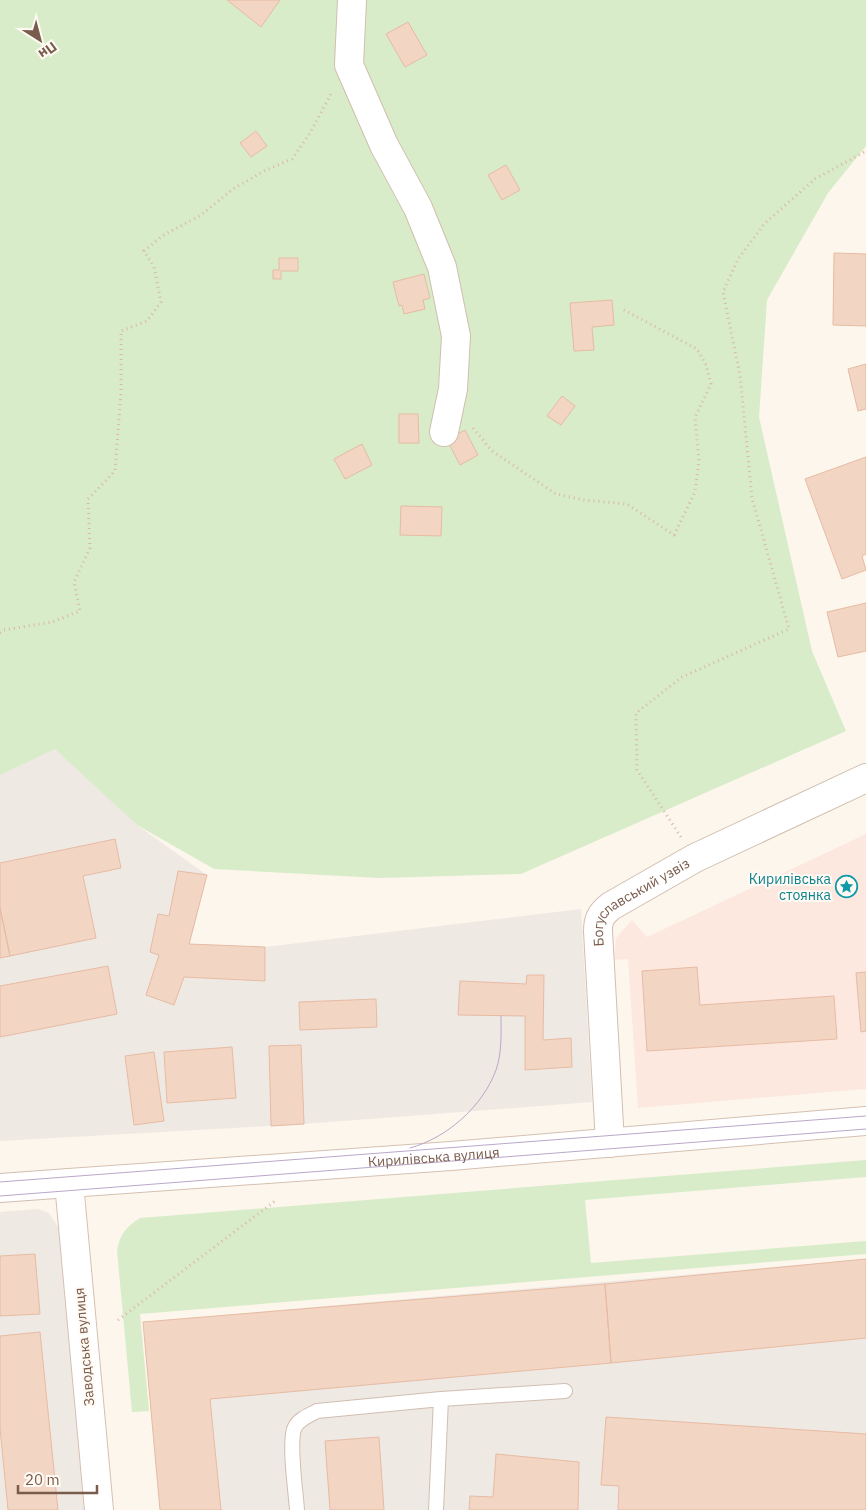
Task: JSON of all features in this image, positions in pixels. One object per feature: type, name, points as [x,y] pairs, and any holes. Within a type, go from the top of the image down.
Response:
[{"type":"main road","points":[[352,0],[349,65],[384,145],[418,208],[442,267],[456,336],[450,401],[444,432]]},
{"type":"main road","name":"Богуславський узвіз","points":[[610,1143],[598,920],[602,914],[611,906],[695,858],[866,778]]},
{"type":"main road","name":"Кирилівська вулиця","points":[[0,1188],[610,1143],[866,1121]]},
{"type":"main road","name":"Заводська вулиця","points":[[69,1183],[99,1510]]},
{"type":"lane","points":[[297,1510],[292,1443],[295,1427],[306,1417],[317,1411],[441,1399],[565,1391]]},
{"type":"lane","points":[[436,1510],[441,1399]]},
{"type":"path","points":[[0,633],[4,630],[52,622],[80,611],[74,582],[90,548],[88,499],[115,472],[121,393],[121,331],[147,321],[161,302],[154,267],[144,251],[162,236],[201,215],[233,189],[264,171],[292,159],[310,133],[349,65]]},
{"type":"path","points":[[695,858],[638,770],[636,713],[682,677],[789,629],[752,498],[740,375],[722,292],[738,259],[765,223],[815,179],[866,151]]},
{"type":"path","points":[[450,401],[492,451],[556,494],[584,500],[627,504],[674,535],[695,492],[699,460],[695,417],[711,384],[706,365],[697,349],[624,310]]},
{"type":"path","points":[[118,1320],[274,1201]]},
{"type":"shaded area","points":[[58,745],[137,825],[207,875],[190,944],[265,947],[581,909],[592,1102],[304,1124],[0,1141],[0,774]]},
{"type":"shaded area","points":[[866,834],[866,1089],[638,1108],[628,959],[614,960],[616,938],[632,920],[647,937]]},
{"type":"shaded area","points":[[38,1209],[49,1213],[60,1230],[87,1510],[0,1510],[0,1212]]},
{"type":"shaded area","points":[[866,1259],[866,1510],[160,1510],[143,1322]]},
{"type":"green space","points":[[0,0],[866,0],[866,146],[828,193],[767,300],[759,417],[812,651],[846,731],[521,874],[379,878],[214,869],[137,825],[55,749],[0,775]]},
{"type":"green space","points":[[866,1160],[866,1177],[585,1200],[591,1263],[866,1241],[866,1254],[140,1314],[149,1411],[132,1412],[117,1251],[124,1232],[140,1218]]},
{"type":"building","points":[[227,0],[280,0],[261,27]]},
{"type":"building","points":[[408,22],[427,55],[405,67],[386,34]]},
{"type":"building","points":[[256,131],[267,146],[251,157],[240,143]]},
{"type":"building","points":[[506,165],[520,190],[502,200],[488,175]]},
{"type":"building","points":[[834,253],[866,254],[866,326],[833,325]]},
{"type":"building","points":[[279,258],[298,258],[298,271],[281,271],[281,279],[273,279],[273,270],[279,270]]},
{"type":"building","points":[[424,274],[430,298],[423,300],[425,309],[404,314],[402,305],[399,306],[393,282]]},
{"type":"building","points":[[612,300],[614,325],[592,327],[594,350],[574,351],[570,303]]},
{"type":"building","points":[[866,364],[866,409],[858,411],[848,369]]},
{"type":"building","points":[[562,396],[575,406],[561,425],[547,416]]},
{"type":"building","points":[[399,414],[418,414],[419,443],[399,443]]},
{"type":"building","points":[[465,430],[478,455],[460,465],[447,440]]},
{"type":"building","points":[[362,444],[372,465],[345,479],[334,459]]},
{"type":"building","points":[[866,457],[866,554],[862,556],[866,570],[842,579],[805,479]]},
{"type":"building","points":[[401,506],[442,507],[441,536],[400,535]]},
{"type":"building","points":[[866,603],[866,651],[838,657],[827,612]]},
{"type":"building","points":[[115,839],[121,868],[83,876],[96,938],[10,956],[0,908],[0,863]]},
{"type":"building","points":[[178,871],[207,875],[189,944],[265,947],[265,981],[184,977],[174,1005],[146,995],[159,955],[150,952],[158,914],[169,916]]},
{"type":"building","points":[[0,908],[10,956],[0,958]]},
{"type":"building","points":[[108,966],[117,1014],[0,1037],[0,986]]},
{"type":"building","points":[[697,967],[700,1005],[834,996],[837,1039],[647,1051],[642,971]]},
{"type":"building","points":[[866,972],[866,1031],[861,1032],[856,973]]},
{"type":"building","points":[[527,975],[544,975],[543,1040],[571,1038],[572,1067],[525,1070],[525,1016],[458,1015],[460,981],[526,984]]},
{"type":"building","points":[[376,999],[377,1027],[300,1030],[299,1002]]},
{"type":"building","points":[[301,1045],[304,1124],[271,1126],[269,1046]]},
{"type":"building","points":[[232,1047],[236,1098],[167,1103],[164,1052]]},
{"type":"building","points":[[154,1052],[164,1121],[134,1125],[125,1056]]},
{"type":"building","points":[[35,1254],[40,1314],[0,1316],[0,1256]]},
{"type":"building","points":[[866,1259],[866,1338],[611,1363],[605,1284]]},
{"type":"building","points":[[605,1284],[611,1363],[210,1399],[221,1510],[160,1510],[143,1322]]},
{"type":"building","points":[[40,1332],[58,1510],[8,1510],[0,1428],[0,1336]]},
{"type":"building","points":[[606,1417],[866,1434],[866,1510],[618,1510],[619,1486],[601,1485]]},
{"type":"building","points":[[379,1437],[384,1510],[330,1510],[325,1441]]},
{"type":"building","points":[[496,1454],[579,1462],[578,1510],[469,1510],[470,1496],[493,1497]]},
{"type":"tram line","points":[[410,1148],[437,1137],[450,1128],[462,1119],[482,1096],[498,1064],[501,1043],[501,1016]]},
{"type":"tram line","points":[[0,1182],[866,1116]]},
{"type":"tram line","points":[[0,1196],[866,1129]]},
{"type":"place","name":"Кирилівська стоянка","points":[[847,887]]}]
